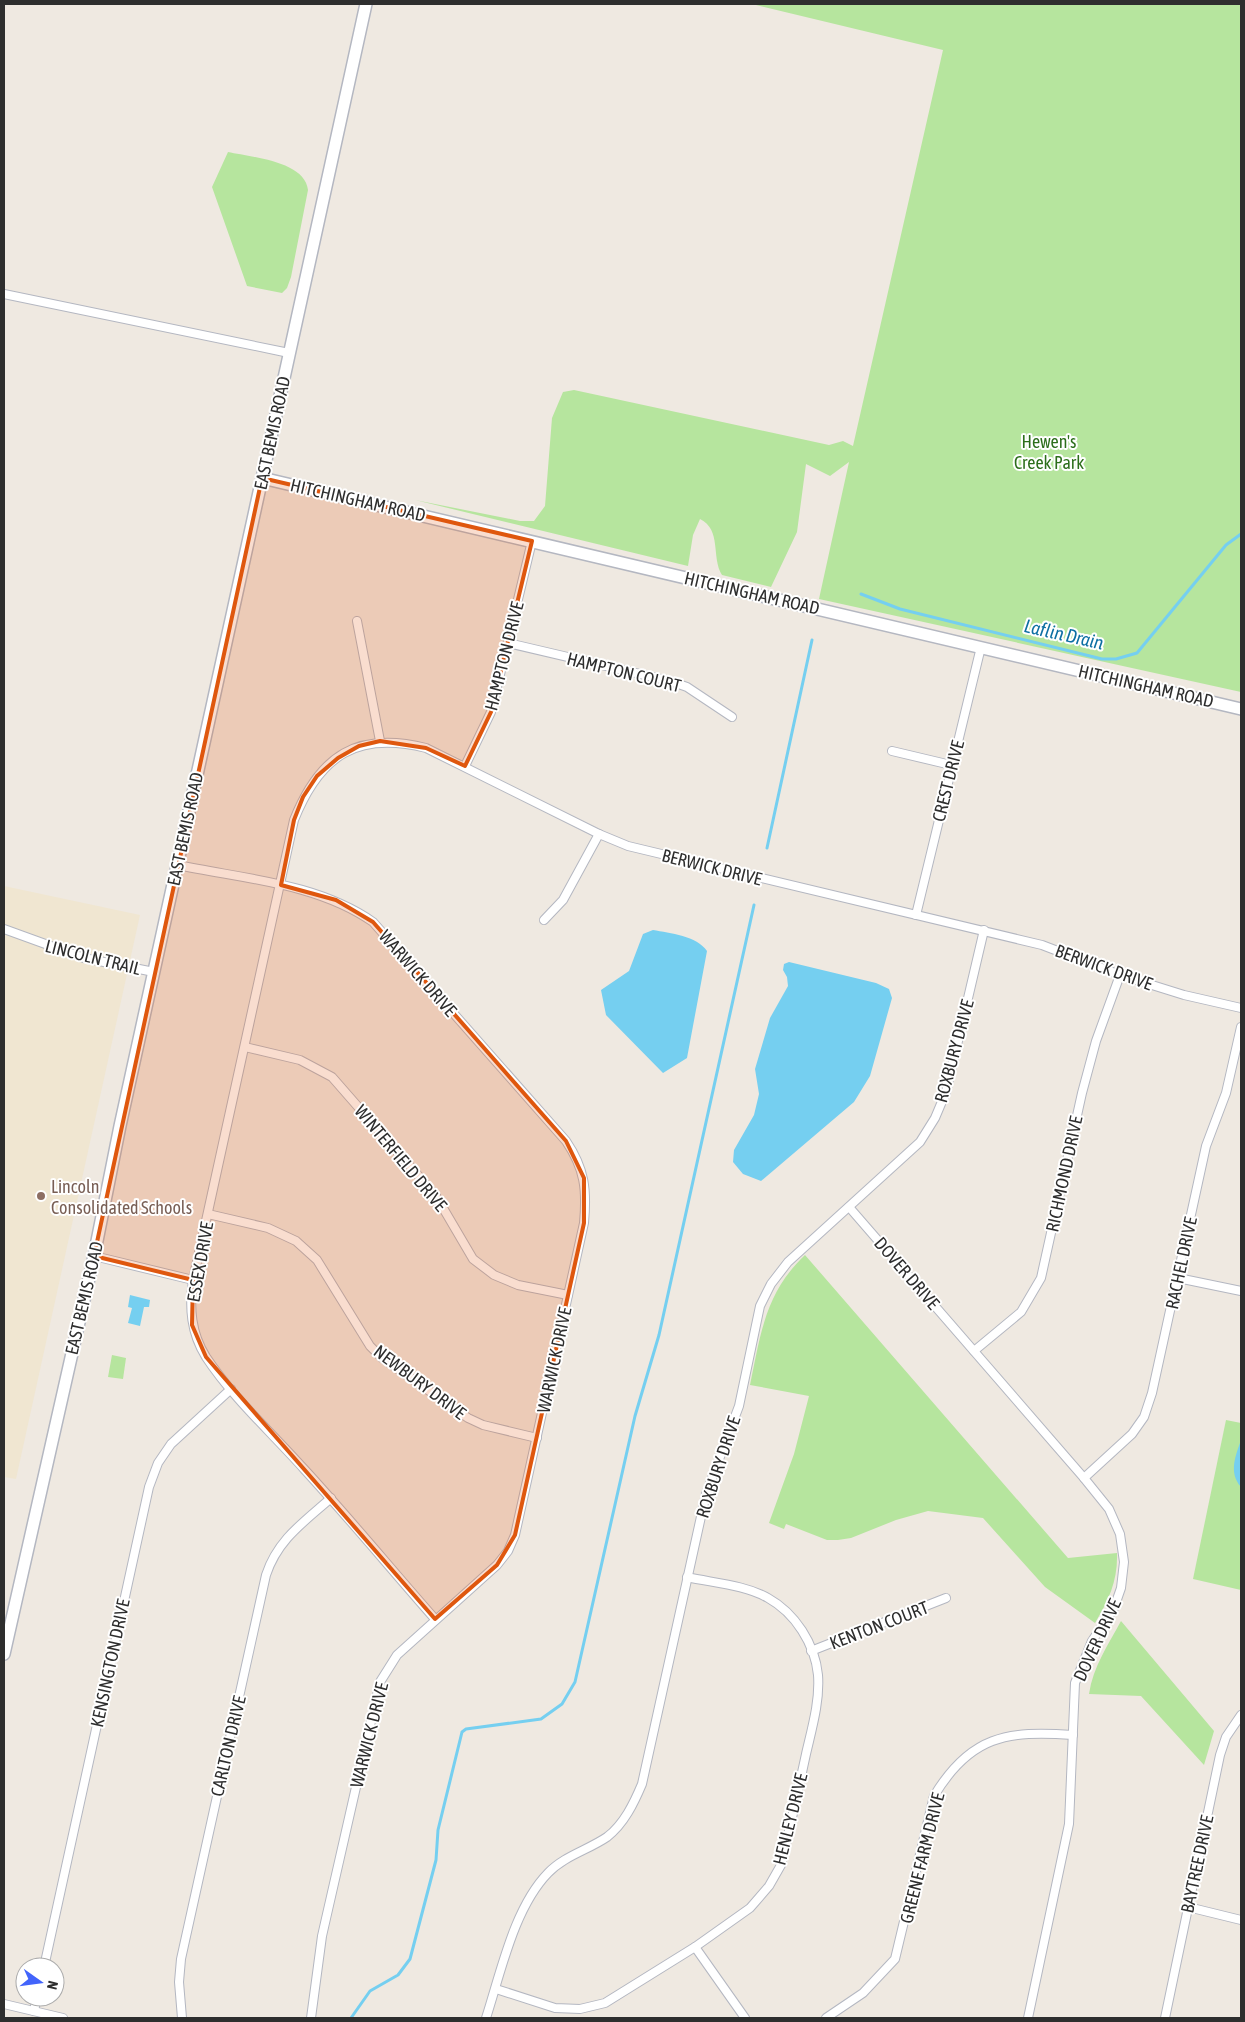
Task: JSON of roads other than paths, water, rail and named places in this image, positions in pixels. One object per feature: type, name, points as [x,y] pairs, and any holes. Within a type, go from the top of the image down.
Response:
[{"type":"street","name":"EAST BEMIS ROAD","points":[[4,1654],[94,1256],[154,972],[366,4]]},
{"type":"street","points":[[4,294],[289,354]]},
{"type":"street","name":"HITCHINGHAM ROAD","points":[[262,478],[1241,709]]},
{"type":"street","name":"HAMPTON DRIVE","points":[[465,766],[491,712],[532,541]]},
{"type":"street","points":[[357,621],[380,741]]},
{"type":"street","name":"HAMPTON COURT","points":[[508,643],[670,681],[687,687],[732,717]]},
{"type":"street","name":"CREST DRIVE","points":[[916,914],[981,648]]},
{"type":"street","name":"BERWICK DRIVE","points":[[282,885],[294,820],[310,786],[328,765],[359,746],[380,741],[407,744],[426,748],[598,834],[628,846],[1042,945],[1120,975],[1184,995],[1241,1008]]},
{"type":"street","points":[[892,751],[951,765]]},
{"type":"street","points":[[544,920],[563,900],[598,834]]},
{"type":"street","name":"WARWICK DRIVE","points":[[178,865],[282,885],[336,900],[374,922],[559,1134],[577,1156],[584,1178],[586,1200],[584,1223],[521,1515],[508,1551],[496,1565],[397,1655],[385,1672],[376,1694],[322,1936],[312,2018]]},
{"type":"street","name":"ESSEX DRIVE","points":[[282,885],[193,1280],[190,1302],[192,1325],[206,1357],[231,1389],[331,1498],[435,1619]]},
{"type":"street","name":"LINCOLN TRAIL","points":[[4,929],[84,958],[154,972]]},
{"type":"street","name":"ROXBURY DRIVE","points":[[486,2018],[520,1917],[535,1888],[550,1871],[607,1837],[634,1804],[642,1784],[706,1494],[739,1406],[760,1306],[771,1284],[788,1262],[902,1161],[920,1142],[935,1118],[946,1092],[984,930]]},
{"type":"street","name":"RICHMOND DRIVE","points":[[974,1351],[1021,1312],[1041,1278],[1082,1094],[1096,1041],[1120,975]]},
{"type":"street","name":"RACHEL DRIVE","points":[[1084,1478],[1132,1434],[1144,1417],[1152,1393],[1206,1146],[1226,1094],[1241,1027]]},
{"type":"street","name":"WINTERFIELD DRIVE","points":[[245,1046],[300,1060],[332,1077],[436,1196],[473,1259],[494,1275],[518,1285],[568,1295]]},
{"type":"street","name":"DOVER DRIVE","points":[[849,1207],[1084,1478],[1109,1510],[1120,1534],[1124,1562],[1121,1588],[1114,1608],[1092,1641],[1075,1683],[1070,1824],[1028,2018]]},
{"type":"street","name":"NEWBURY DRIVE","points":[[208,1214],[268,1228],[296,1242],[317,1260],[370,1346],[382,1358],[468,1418],[483,1425],[538,1438]]},
{"type":"street","points":[[94,1256],[193,1280]]},
{"type":"street","points":[[1178,1278],[1241,1291]]},
{"type":"street","name":"KENSINGTON DRIVE","points":[[46,1957],[149,1487],[158,1462],[171,1444],[231,1389]]},
{"type":"street","name":"CARLTON DRIVE","points":[[182,2018],[179,1982],[181,1959],[266,1575],[279,1546],[292,1530],[331,1498]]},
{"type":"street","name":"HENLEY DRIVE","points":[[496,1989],[555,2008],[580,2009],[605,2003],[695,1947],[750,1908],[769,1886],[781,1865],[817,1702],[818,1674],[812,1651],[807,1638],[797,1625],[784,1610],[768,1598],[749,1590],[688,1578]]},
{"type":"street","name":"KENTON COURT","points":[[812,1651],[946,1598]]},
{"type":"street","name":"BAYTREE DRIVE","points":[[1165,2018],[1220,1755],[1226,1737],[1241,1715]]},
{"type":"street","name":"GREENE FARM DRIVE","points":[[826,2018],[863,1993],[895,1959],[902,1938],[934,1796],[944,1779],[961,1758],[983,1744],[1004,1736],[1073,1735]]},
{"type":"street","points":[[1188,1907],[1241,1920]]},
{"type":"street","points":[[695,1947],[745,2018]]},
{"type":"street","points":[[4,2004],[63,2018]]},
{"type":"street","points":[[34,2011],[35,2007]]},
{"type":"street","points":[[306,2018],[312,2018]]},
{"type":"water","points":[[653,930],[690,939],[703,946],[707,951],[687,1058],[663,1073],[606,1015],[601,990],[629,971],[643,934]]},
{"type":"water","points":[[789,962],[876,983],[889,989],[892,998],[870,1076],[854,1102],[761,1181],[743,1174],[733,1162],[734,1150],[754,1115],[759,1094],[755,1069],[770,1018],[788,986],[787,977],[783,970],[784,964]]},
{"type":"water","points":[[130,1295],[150,1300],[149,1307],[144,1307],[140,1326],[128,1323],[132,1308],[128,1307]]},
{"type":"water","points":[[1241,1440],[1241,1487],[1235,1475],[1234,1464]]},
{"type":"waterway","name":"Laflin Drain","points":[[861,594],[900,609],[1102,659],[1116,659],[1137,653],[1226,545],[1241,534]]},
{"type":"waterway","points":[[767,848],[812,640]]},
{"type":"waterway","points":[[351,2018],[370,1991],[398,1975],[410,1959],[436,1860],[438,1830],[462,1732],[466,1729],[541,1719],[562,1704],[575,1682],[635,1416],[659,1335],[754,905]]},
{"type":"place","name":"Lincoln Consolidated Schools","points":[[41,1196]]},
{"type":"park label","name":"Hewen's Creek Park","points":[[1049,451]]}]
